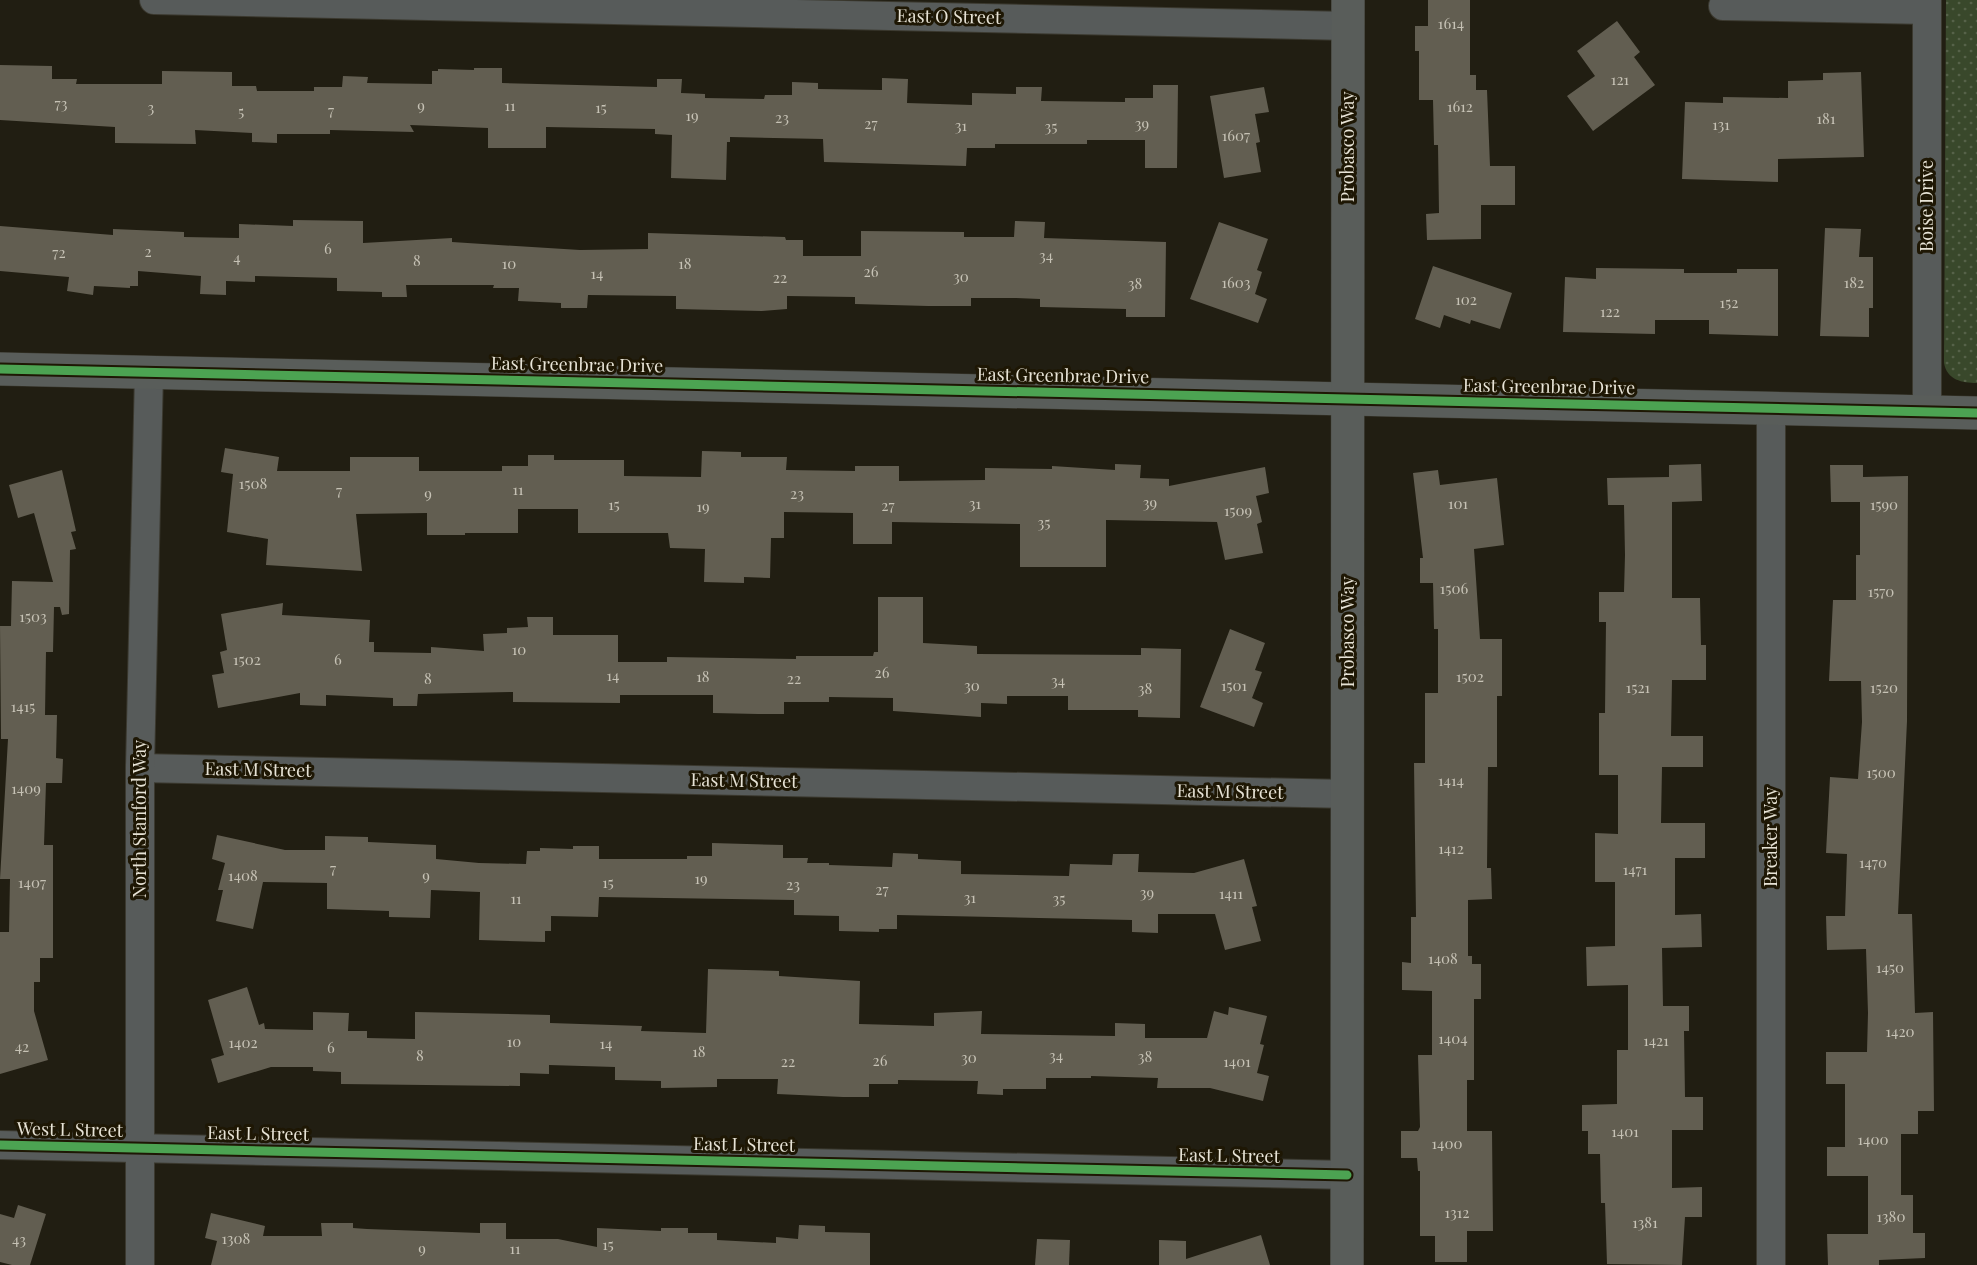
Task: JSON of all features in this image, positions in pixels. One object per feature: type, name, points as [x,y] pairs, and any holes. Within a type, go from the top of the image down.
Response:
[{"type":"street","name":"East O Street","points":[[154,0],[1348,13]]},
{"type":"street","points":[[1723,6],[1927,5]]},
{"type":"street","name":"Boise Drive","points":[[1927,5],[1927,412]]},
{"type":"street","name":"Probasco Way","points":[[1347,1265],[1348,13]]},
{"type":"street","name":"East Greenbrae Drive","points":[[0,369],[1977,413]]},
{"type":"street","name":"North Stanford Way","points":[[140,1265],[140,768],[149,372]]},
{"type":"street","name":"Breaker Way","points":[[1771,409],[1771,1265]]},
{"type":"street","name":"East M Street","points":[[140,768],[1347,794]]},
{"type":"street","name":"West L Street","points":[[0,1145],[139,1148]]},
{"type":"street","name":"East L Street","points":[[139,1148],[1347,1175]]},
{"type":"green space","points":[[1946,0],[1977,0],[1977,383],[1952,377],[1944,363]]},
{"type":"building","points":[[1428,0],[1470,0],[1470,75],[1476,75],[1476,90],[1487,90],[1490,166],[1515,166],[1515,205],[1481,205],[1481,239],[1427,240],[1426,214],[1439,213],[1438,145],[1434,145],[1433,100],[1419,100],[1419,51],[1415,51],[1415,26],[1428,26]]},
{"type":"building","points":[[1617,21],[1640,52],[1634,57],[1655,85],[1593,131],[1567,96],[1595,76],[1577,51]]},
{"type":"building","points":[[0,65],[52,66],[52,79],[77,79],[76,84],[162,84],[162,71],[232,72],[232,86],[256,86],[257,91],[314,91],[314,87],[342,87],[343,76],[368,77],[367,83],[432,84],[432,71],[438,71],[438,69],[502,68],[502,83],[657,87],[657,79],[682,79],[681,93],[705,94],[705,98],[764,99],[765,95],[792,95],[792,82],[818,83],[818,89],[882,90],[882,78],[908,79],[907,103],[972,105],[972,93],[1016,94],[1016,87],[1042,87],[1041,101],[1125,102],[1125,98],[1153,98],[1153,85],[1178,85],[1177,168],[1145,168],[1145,140],[1087,140],[1087,144],[995,144],[995,148],[967,148],[966,166],[824,162],[823,139],[730,137],[730,142],[727,142],[726,180],[671,178],[672,135],[655,134],[655,129],[546,127],[546,148],[488,148],[488,128],[410,125],[414,132],[330,130],[330,134],[277,134],[277,143],[252,142],[252,133],[195,130],[196,144],[115,143],[115,127],[0,120]]},
{"type":"building","points":[[1861,72],[1864,157],[1778,159],[1778,182],[1682,179],[1685,102],[1723,103],[1723,97],[1788,98],[1788,81],[1823,80],[1823,73]]},
{"type":"building","points":[[1264,87],[1269,112],[1255,114],[1260,142],[1256,143],[1261,172],[1224,178],[1210,96]]},
{"type":"building","points":[[293,220],[363,221],[363,243],[452,238],[452,242],[580,250],[648,249],[648,233],[785,237],[786,240],[803,240],[803,256],[861,256],[861,231],[964,232],[964,237],[1014,237],[1015,221],[1045,222],[1044,238],[1166,242],[1165,317],[1126,317],[1126,309],[1040,307],[1040,299],[1015,298],[971,298],[971,306],[928,306],[855,304],[855,297],[787,296],[787,309],[762,311],[676,309],[676,296],[588,295],[587,308],[561,308],[561,303],[518,301],[519,288],[493,288],[494,285],[406,285],[407,297],[382,297],[382,292],[337,291],[337,278],[255,276],[255,282],[226,281],[226,295],[200,294],[201,276],[138,271],[138,286],[130,286],[130,288],[94,286],[93,295],[67,291],[69,277],[0,271],[0,226],[113,235],[113,229],[184,232],[184,237],[239,238],[239,224],[293,226]]},
{"type":"building","points":[[1219,222],[1268,239],[1257,270],[1262,272],[1255,294],[1267,299],[1258,323],[1190,299]]},
{"type":"building","points":[[1825,228],[1861,229],[1859,257],[1873,257],[1873,308],[1869,308],[1869,337],[1820,336]]},
{"type":"building","points":[[1433,266],[1512,293],[1500,329],[1471,320],[1470,324],[1444,315],[1440,328],[1415,319]]},
{"type":"building","points":[[1596,268],[1684,269],[1684,273],[1737,273],[1737,269],[1778,269],[1778,336],[1709,334],[1709,320],[1655,320],[1655,334],[1563,332],[1565,277],[1596,279]]},
{"type":"building","points":[[225,448],[279,457],[277,471],[350,471],[350,457],[419,457],[419,471],[502,471],[502,466],[528,466],[528,455],[554,455],[554,460],[624,460],[624,476],[701,477],[702,451],[741,452],[741,457],[787,457],[786,470],[855,471],[855,466],[899,466],[899,481],[985,480],[985,468],[1052,469],[1052,466],[1115,470],[1115,464],[1141,465],[1140,478],[1169,479],[1169,486],[1265,467],[1269,493],[1256,496],[1262,522],[1257,524],[1263,553],[1225,560],[1217,522],[1106,520],[1106,567],[1020,567],[1020,524],[892,522],[892,544],[853,544],[853,513],[784,512],[784,538],[771,538],[770,578],[744,577],[744,583],[704,582],[705,549],[670,548],[668,533],[578,533],[578,509],[518,509],[518,533],[465,533],[465,535],[427,535],[427,513],[356,514],[362,571],[266,565],[268,539],[227,532],[233,474],[221,472]]},
{"type":"building","points":[[1701,464],[1702,501],[1672,502],[1672,598],[1700,598],[1701,645],[1706,645],[1706,680],[1672,680],[1671,736],[1703,736],[1703,767],[1662,767],[1661,823],[1705,823],[1705,858],[1675,858],[1675,915],[1701,914],[1702,947],[1662,948],[1663,1006],[1689,1006],[1689,1031],[1684,1031],[1685,1097],[1703,1097],[1703,1130],[1672,1130],[1672,1188],[1702,1187],[1702,1217],[1685,1217],[1682,1265],[1607,1264],[1605,1203],[1601,1203],[1600,1154],[1588,1154],[1588,1131],[1582,1131],[1582,1105],[1617,1104],[1617,1050],[1628,1050],[1628,985],[1587,986],[1586,947],[1615,946],[1615,882],[1595,882],[1595,833],[1618,834],[1618,775],[1599,775],[1599,713],[1605,713],[1606,622],[1599,622],[1599,592],[1624,592],[1625,555],[1624,505],[1608,505],[1607,478],[1669,477],[1669,465]]},
{"type":"building","points":[[1830,465],[1863,465],[1863,477],[1908,476],[1907,721],[1898,914],[1912,914],[1915,1013],[1933,1012],[1934,1111],[1918,1111],[1918,1134],[1901,1134],[1901,1195],[1913,1195],[1913,1233],[1925,1233],[1925,1258],[1879,1260],[1879,1265],[1828,1265],[1827,1234],[1868,1234],[1868,1176],[1827,1176],[1827,1147],[1845,1147],[1845,1084],[1826,1084],[1826,1052],[1867,1052],[1868,1013],[1866,949],[1827,950],[1826,916],[1845,916],[1847,854],[1826,853],[1830,777],[1858,779],[1862,722],[1861,681],[1829,681],[1833,600],[1856,600],[1856,555],[1860,555],[1860,502],[1831,502]]},
{"type":"building","points":[[62,470],[76,531],[71,532],[76,549],[70,550],[69,614],[62,615],[60,607],[54,607],[53,652],[46,652],[45,715],[57,715],[56,758],[63,759],[62,783],[46,783],[44,845],[53,845],[53,958],[40,958],[40,982],[34,982],[34,1011],[48,1060],[0,1074],[0,932],[9,932],[10,879],[0,879],[8,739],[1,739],[0,626],[11,626],[12,581],[53,582],[34,513],[18,518],[9,485]]},
{"type":"building","points":[[1438,470],[1440,485],[1497,478],[1504,545],[1474,549],[1480,639],[1502,639],[1502,696],[1497,696],[1497,767],[1488,767],[1487,868],[1491,868],[1492,899],[1468,900],[1468,956],[1472,956],[1472,964],[1481,964],[1481,999],[1474,999],[1474,1080],[1467,1080],[1467,1131],[1492,1131],[1493,1231],[1467,1231],[1467,1262],[1435,1262],[1435,1236],[1420,1236],[1420,1171],[1418,1171],[1417,1158],[1401,1158],[1401,1131],[1418,1131],[1420,1127],[1418,1055],[1432,1055],[1432,991],[1402,990],[1402,962],[1411,963],[1411,917],[1416,917],[1414,763],[1425,763],[1425,693],[1438,693],[1438,629],[1434,629],[1433,583],[1420,583],[1420,558],[1423,558],[1413,473]]},
{"type":"building","points":[[878,597],[923,597],[923,643],[977,646],[977,654],[1141,655],[1141,648],[1181,649],[1180,718],[1138,717],[1138,710],[1068,710],[1068,696],[1007,696],[1007,704],[981,703],[981,717],[893,711],[893,698],[829,697],[829,702],[784,702],[784,714],[758,714],[713,713],[713,695],[620,695],[620,703],[513,702],[513,692],[418,694],[417,706],[393,706],[393,698],[326,695],[326,706],[300,705],[300,693],[218,708],[212,675],[224,673],[220,652],[227,650],[221,614],[283,603],[282,615],[370,620],[369,642],[374,642],[374,652],[431,653],[431,647],[484,651],[483,634],[507,633],[507,628],[528,627],[527,617],[553,617],[553,635],[618,635],[618,662],[667,662],[667,657],[796,659],[796,656],[873,656],[874,652],[878,652]]},
{"type":"building","points":[[1230,629],[1265,643],[1255,670],[1262,672],[1252,698],[1263,703],[1254,727],[1200,707]]},
{"type":"building","points":[[217,835],[285,850],[325,850],[325,836],[368,837],[368,842],[436,845],[436,859],[479,863],[526,864],[527,851],[540,851],[540,848],[573,849],[573,846],[599,846],[599,859],[687,859],[687,856],[712,856],[712,843],[783,845],[783,858],[808,858],[807,863],[829,863],[829,865],[892,867],[893,853],[918,854],[918,859],[961,861],[961,874],[1069,876],[1070,864],[1112,865],[1113,854],[1139,854],[1138,872],[1194,873],[1244,859],[1257,906],[1252,907],[1261,941],[1225,950],[1215,914],[1158,914],[1158,933],[1132,932],[1132,920],[897,915],[897,929],[879,929],[879,932],[839,931],[839,916],[794,915],[794,900],[599,897],[598,917],[551,916],[551,931],[545,931],[545,942],[479,940],[480,892],[431,890],[430,918],[389,917],[389,911],[327,909],[327,883],[263,882],[253,929],[216,921],[223,890],[218,890],[225,863],[212,859]]},
{"type":"building","points":[[708,969],[779,971],[779,976],[860,981],[859,1024],[934,1026],[934,1013],[982,1011],[981,1034],[1115,1036],[1115,1023],[1145,1024],[1145,1038],[1207,1038],[1214,1011],[1228,1015],[1229,1007],[1267,1016],[1260,1044],[1264,1045],[1257,1073],[1269,1076],[1263,1101],[1210,1088],[1157,1088],[1158,1078],[1091,1076],[1091,1078],[1046,1078],[1046,1089],[1003,1089],[1003,1095],[977,1094],[978,1081],[898,1080],[898,1084],[869,1084],[869,1097],[843,1097],[777,1094],[778,1079],[717,1079],[717,1087],[661,1088],[661,1081],[615,1080],[615,1067],[549,1065],[549,1074],[520,1073],[520,1086],[341,1084],[341,1072],[313,1071],[313,1067],[271,1067],[218,1083],[211,1059],[224,1055],[208,1000],[247,987],[259,1025],[264,1023],[265,1029],[313,1030],[313,1012],[349,1013],[348,1031],[367,1031],[367,1038],[415,1039],[415,1012],[550,1015],[550,1023],[642,1026],[641,1031],[706,1033]]},
{"type":"building","points":[[18,1205],[46,1214],[30,1265],[0,1262],[0,1214],[14,1218]]},
{"type":"building","points":[[211,1213],[265,1226],[263,1236],[322,1236],[321,1223],[353,1223],[353,1228],[367,1229],[480,1233],[480,1223],[506,1223],[506,1239],[558,1239],[597,1247],[597,1228],[661,1231],[661,1228],[688,1228],[688,1233],[717,1233],[717,1240],[776,1243],[776,1237],[798,1239],[799,1225],[825,1226],[825,1232],[870,1233],[870,1265],[211,1265],[217,1241],[205,1238]]},
{"type":"building","points":[[1261,1235],[1270,1265],[1159,1265],[1159,1240],[1186,1241],[1186,1259]]},
{"type":"building","points":[[1037,1239],[1070,1240],[1069,1265],[1035,1265]]},
{"type":"cycle path","points":[[0,369],[1977,413]]},
{"type":"cycle path","points":[[0,1145],[1347,1175]]}]
